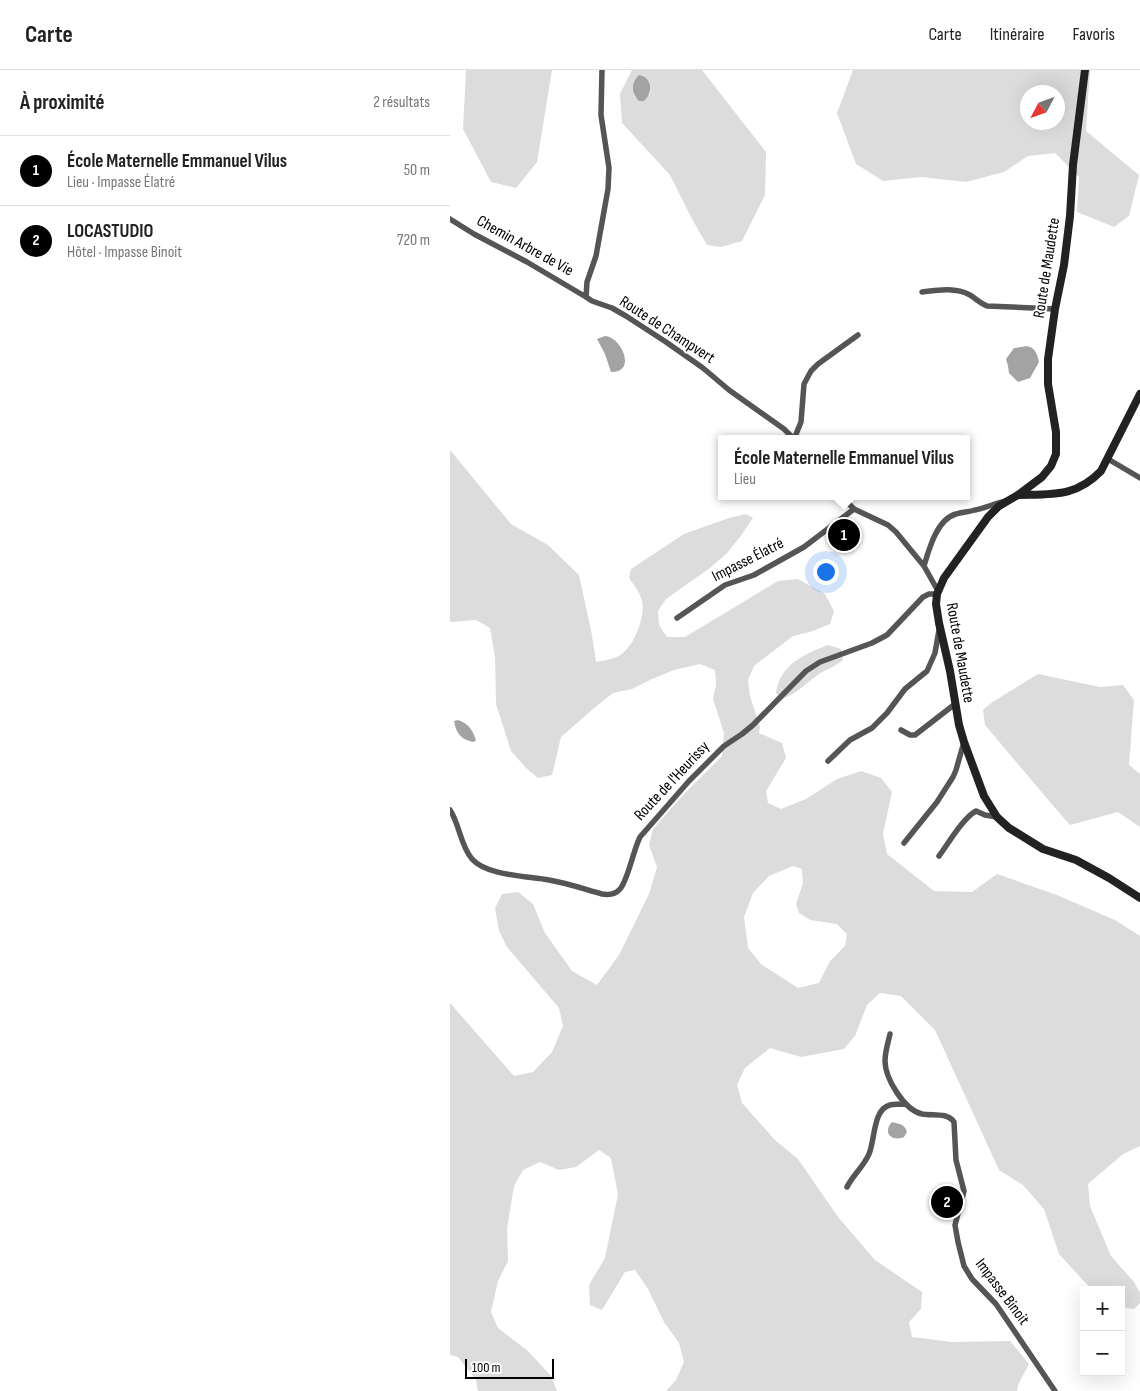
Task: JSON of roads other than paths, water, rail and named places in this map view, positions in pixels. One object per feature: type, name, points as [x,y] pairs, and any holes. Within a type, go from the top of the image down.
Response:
[{"type":"street","points":[[586,296],[587,282],[596,256],[608,189],[609,168],[601,115],[602,70]]},
{"type":"street","name":"Route de Maudette","points":[[1085,70],[1073,165],[1070,216],[1064,264],[1048,359],[1048,384],[1056,432],[1054,462],[1035,482],[993,512],[944,578],[938,592],[936,604],[964,742],[984,796],[997,817],[1009,828],[1043,849],[1076,860],[1110,878],[1140,898]]},
{"type":"street","name":"Chemin Arbre de Vie","points":[[450,219],[586,296]]},
{"type":"street","points":[[922,292],[956,290],[965,292],[987,306],[1055,309]]},
{"type":"street","name":"Route de Champvert","points":[[586,296],[592,301],[612,308],[626,316],[666,342],[790,435]]},
{"type":"street","points":[[796,435],[801,422],[804,384],[811,372],[818,364],[858,335]]},
{"type":"street","points":[[1018,495],[1055,494],[1085,486],[1101,471],[1140,394]]},
{"type":"street","points":[[1108,459],[1140,478]]},
{"type":"street","points":[[845,500],[854,509],[888,525],[896,532],[924,566],[938,592]]},
{"type":"street","points":[[924,566],[936,533],[950,516],[1006,501]]},
{"type":"street","name":"Impasse Élatré","points":[[677,618],[725,585],[754,575],[804,547],[854,509]]},
{"type":"street","name":"Route de l'Heurissy","points":[[450,810],[457,820],[466,852],[474,861],[484,867],[517,875],[556,881],[602,894],[615,894],[625,880],[635,846],[640,837],[689,781],[724,746],[753,725],[806,671],[820,662],[872,643],[887,635],[923,597],[938,592]]},
{"type":"street","points":[[828,761],[850,740],[872,728],[887,713],[905,689],[927,671],[935,653],[940,628]]},
{"type":"street","points":[[902,730],[910,735],[915,735],[955,704]]},
{"type":"street","points":[[904,843],[937,802],[952,777],[956,770],[964,742]]},
{"type":"street","points":[[939,856],[972,813],[976,811],[997,817]]},
{"type":"street","name":"Impasse Binoit","points":[[890,1034],[885,1055],[886,1069],[893,1086],[906,1104],[921,1114],[948,1116],[954,1122],[956,1160],[964,1191],[955,1225],[964,1266],[972,1279],[1000,1311],[1055,1391]]},
{"type":"street","points":[[847,1187],[870,1151],[880,1111],[891,1104],[906,1104]]},
{"type":"place","name":"École Maternelle Emmanuel Vilus","points":[[844,535]]},
{"type":"place","name":"LOCASTUDIO","points":[[947,1202]]}]
